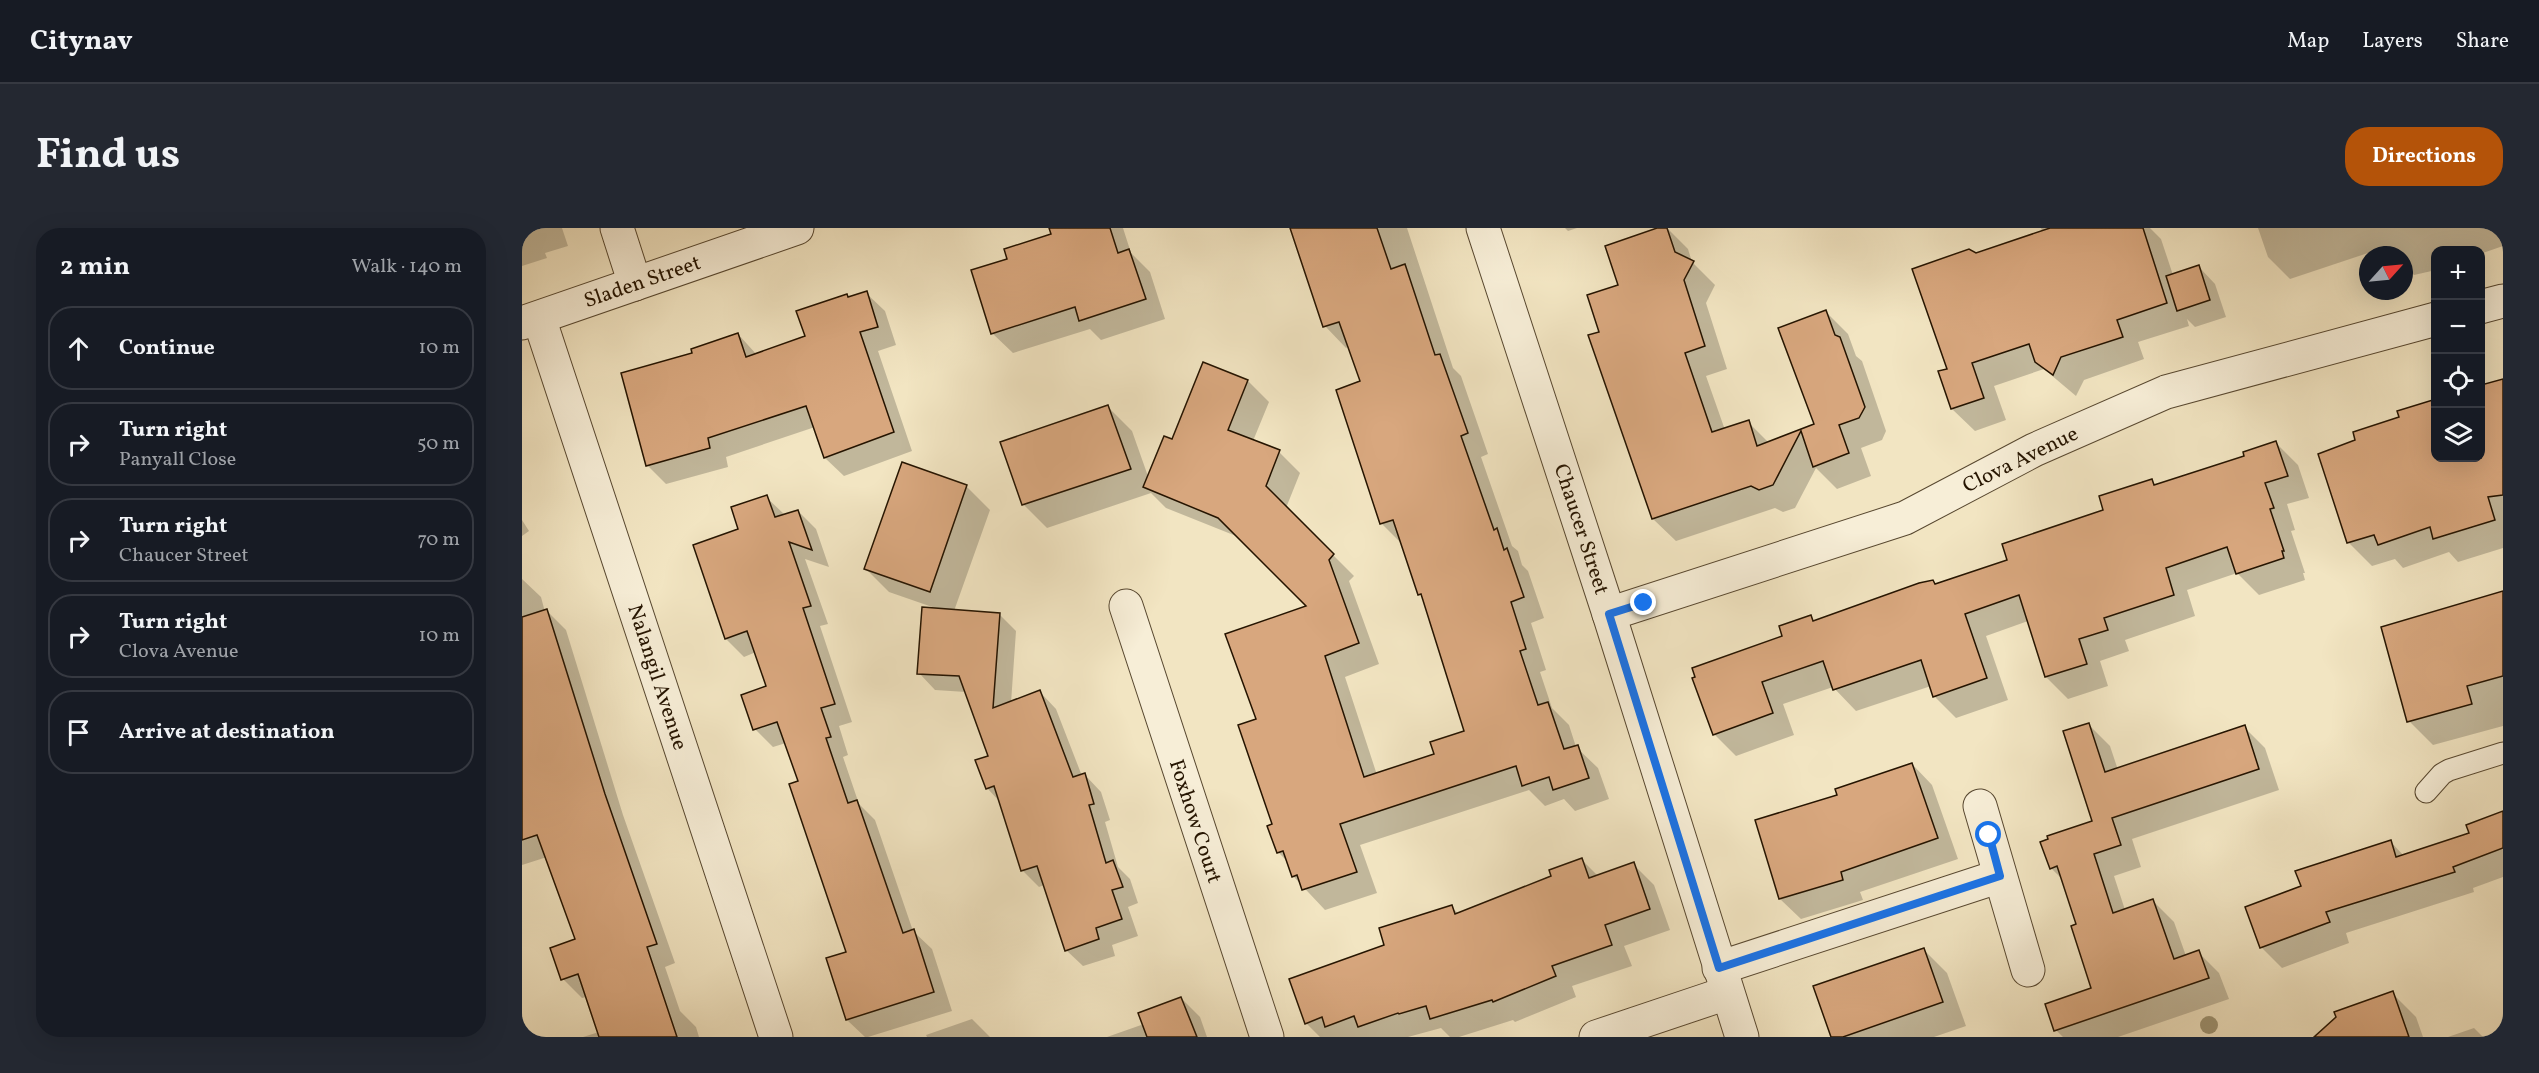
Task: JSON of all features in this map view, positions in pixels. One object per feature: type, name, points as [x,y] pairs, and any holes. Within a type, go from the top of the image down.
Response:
[{"type":"street","points":[[617,228],[635,284]]},
{"type":"street","name":"Sladen Street","points":[[530,321],[797,228]]},
{"type":"street","name":"Chaucer Street","points":[[1483,228],[1609,614],[1742,1037]]},
{"type":"street","points":[[2485,306],[2503,301]]},
{"type":"street","name":"Clova Avenue","points":[[1609,614],[1905,518],[2034,450],[2166,392],[2431,320]]},
{"type":"street","name":"Nalangil Avenue","points":[[530,321],[776,1037]]},
{"type":"street","name":"Foxhow Court","points":[[1126,606],[1266,1037]]},
{"type":"street","points":[[1980,806],[2028,970]]},
{"type":"street","points":[[1596,1037],[1723,981],[2000,876]]},
{"type":"lane","points":[[2426,792],[2448,770],[2503,753]]},
{"type":"building","points":[[1049,228],[1110,228],[1118,253],[1129,249],[1146,299],[1079,321],[1075,307],[991,334],[971,270],[1007,259],[1004,249],[1051,234]]},
{"type":"building","points":[[1290,228],[1377,228],[1391,269],[1405,264],[1435,355],[1440,354],[1468,433],[1461,436],[1494,530],[1497,528],[1504,550],[1507,548],[1524,597],[1511,602],[1526,649],[1520,651],[1538,705],[1548,702],[1564,749],[1578,745],[1589,778],[1553,790],[1549,777],[1522,786],[1516,766],[1340,824],[1357,872],[1302,890],[1297,875],[1292,877],[1283,851],[1277,853],[1267,826],[1272,824],[1238,725],[1256,719],[1225,634],[1306,606],[1218,518],[1143,487],[1164,436],[1172,439],[1203,362],[1248,380],[1228,430],[1280,450],[1266,486],[1334,554],[1329,560],[1359,643],[1325,656],[1364,777],[1434,754],[1430,742],[1464,731],[1421,594],[1418,595],[1393,520],[1380,524],[1336,390],[1360,381],[1339,322],[1323,327]]},
{"type":"building","points":[[1657,228],[1667,228],[1675,252],[1694,261],[1684,280],[1705,346],[1685,353],[1712,432],[1749,420],[1757,446],[1814,424],[1778,328],[1826,310],[1835,335],[1840,337],[1865,407],[1859,418],[1839,425],[1849,453],[1813,467],[1801,431],[1773,485],[1759,490],[1751,486],[1652,519],[1588,335],[1599,332],[1587,295],[1618,285],[1605,246]]},
{"type":"building","points":[[2050,228],[2143,228],[2167,303],[2117,320],[2123,337],[2061,357],[2053,375],[2035,362],[2029,344],[1972,363],[1984,398],[1951,409],[1938,371],[1947,369],[1912,269],[1969,249],[1976,253]]},
{"type":"building","points":[[2199,265],[2210,300],[2177,311],[2166,276]]},
{"type":"building","points":[[867,291],[878,327],[860,332],[894,432],[824,458],[806,406],[708,438],[710,448],[646,466],[621,373],[692,353],[691,349],[738,333],[746,357],[805,336],[796,311],[847,294],[848,297]]},
{"type":"building","points":[[2503,379],[2503,495],[2488,497],[2495,520],[2433,539],[2430,527],[2378,545],[2374,535],[2347,543],[2318,454],[2355,440],[2353,432],[2399,417],[2397,411],[2431,401],[2431,462],[2485,462],[2485,384]]},
{"type":"building","points":[[1108,405],[1131,469],[1022,505],[1000,442]]},
{"type":"building","points":[[2276,441],[2288,476],[2265,483],[2274,508],[2270,509],[2284,551],[2282,551],[2284,558],[2236,574],[2227,547],[2166,568],[2174,595],[2104,618],[2108,630],[2079,639],[2087,664],[2045,677],[2019,595],[1965,614],[1987,678],[1933,697],[1921,660],[1833,690],[1823,661],[1762,682],[1773,713],[1713,735],[1692,678],[1695,677],[1692,668],[1782,636],[1779,626],[1811,615],[1813,621],[1919,583],[1933,580],[1935,584],[2007,560],[2002,544],[2103,510],[2099,496],[2152,479],[2154,485],[2244,456],[2243,452]]},
{"type":"building","points":[[902,462],[967,485],[930,592],[864,569]]},
{"type":"building","points":[[767,495],[775,517],[798,510],[812,550],[789,542],[811,606],[803,608],[835,704],[821,708],[831,737],[826,738],[848,803],[857,800],[903,933],[914,929],[934,992],[846,1020],[826,958],[846,952],[789,784],[798,781],[777,722],[753,730],[741,695],[766,686],[747,631],[725,639],[693,545],[738,529],[731,507]]},
{"type":"building","points":[[2503,591],[2503,676],[2467,686],[2472,704],[2407,722],[2381,627]]},
{"type":"building","points":[[922,607],[1000,613],[993,708],[1040,690],[1073,777],[1085,773],[1094,804],[1089,805],[1106,863],[1113,860],[1123,887],[1112,890],[1122,919],[1096,928],[1099,939],[1065,951],[1037,866],[1021,871],[994,786],[986,789],[975,760],[988,756],[959,676],[917,674]]},
{"type":"building","points":[[547,609],[605,794],[657,944],[647,947],[677,1037],[599,1037],[578,974],[561,980],[550,948],[575,939],[537,835],[522,840],[522,617]]},
{"type":"building","points":[[2089,723],[2105,772],[2245,725],[2259,769],[2112,818],[2121,845],[2094,854],[2113,913],[2153,899],[2174,959],[2199,950],[2209,978],[2054,1031],[2045,1004],[2091,988],[2071,926],[2076,924],[2057,866],[2050,869],[2040,842],[2048,839],[2047,836],[2092,821],[2063,731]]},
{"type":"building","points":[[1912,763],[1938,838],[1841,872],[1843,880],[1779,899],[1755,820],[1837,795],[1835,789]]},
{"type":"building","points":[[2503,811],[2503,848],[2453,867],[2455,872],[2326,912],[2330,922],[2260,948],[2245,907],[2301,886],[2295,871],[2391,840],[2396,857],[2469,833],[2466,825]]},
{"type":"building","points":[[1582,858],[1589,878],[1634,862],[1650,909],[1605,925],[1612,945],[1552,966],[1556,976],[1493,1002],[1492,1000],[1430,1019],[1426,1006],[1358,1027],[1354,1016],[1325,1027],[1322,1017],[1305,1024],[1289,979],[1384,945],[1379,928],[1452,905],[1455,914],[1551,876],[1549,870]]},
{"type":"building","points":[[1924,948],[1943,1002],[1843,1037],[1831,1037],[1813,986]]},
{"type":"building","points":[[2393,991],[2409,1037],[2314,1037],[2336,1017],[2334,1012]]},
{"type":"building","points":[[1181,997],[1197,1037],[1147,1037],[1138,1013]]},
{"type":"route","points":[[1644,603],[1609,614],[1719,968],[2000,876],[1989,835]]}]
